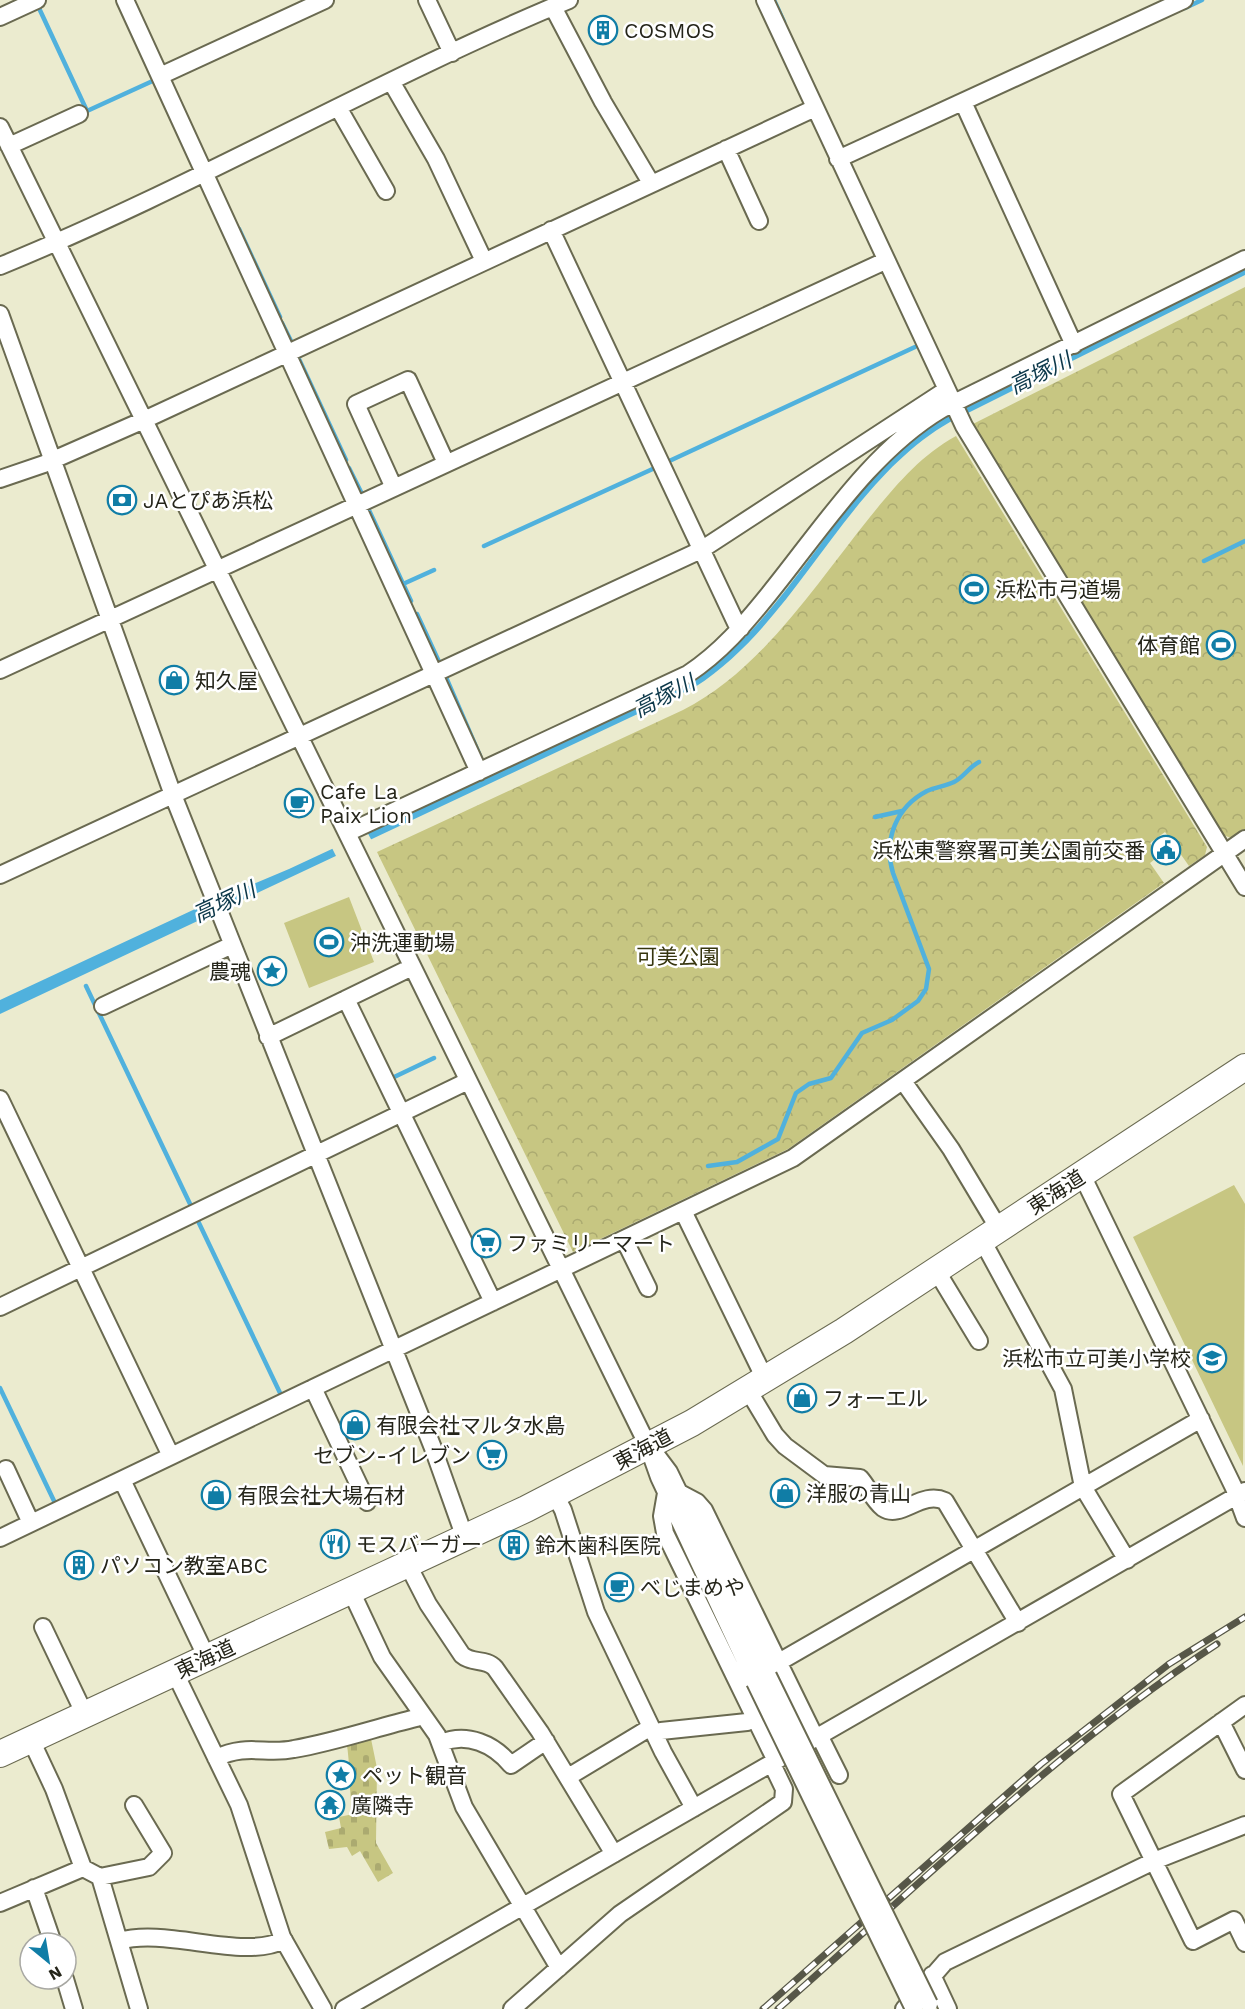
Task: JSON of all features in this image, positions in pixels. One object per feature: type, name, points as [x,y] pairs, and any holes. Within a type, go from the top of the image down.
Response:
[{"type":"highway","name":"東海道","points":[[0,1755],[465,1538],[555,1495],[648,1446],[756,1385],[991,1235],[1245,1067]]},
{"type":"street","points":[[0,17],[37,0]]},
{"type":"street","points":[[125,0],[436,673],[479,772]]},
{"type":"street","points":[[160,76],[325,0]]},
{"type":"street","points":[[427,0],[452,53]]},
{"type":"street","points":[[765,0],[954,406],[1245,887]]},
{"type":"street","points":[[838,159],[1184,0]]},
{"type":"street","points":[[0,266],[57,243],[206,175],[452,53],[561,3],[603,102],[651,183]]},
{"type":"street","points":[[392,83],[436,159],[484,261]]},
{"type":"street","points":[[963,102],[1074,345]]},
{"type":"street","points":[[0,479],[54,460],[144,420],[814,108]]},
{"type":"street","points":[[339,109],[386,191]]},
{"type":"street","points":[[9,146],[79,114]]},
{"type":"street","points":[[0,127],[468,1081],[673,1493],[762,1679],[914,2009]]},
{"type":"street","points":[[726,149],[759,221]]},
{"type":"street","points":[[551,230],[701,550],[736,623],[741,628]]},
{"type":"street","points":[[350,840],[479,772],[688,674],[719,652],[889,448],[926,419],[1245,259]]},
{"type":"street","points":[[0,670],[885,261]]},
{"type":"street","points":[[0,314],[173,795],[392,1350],[433,1448],[465,1538]]},
{"type":"street","points":[[394,488],[356,404],[408,380],[446,464]]},
{"type":"street","points":[[0,875],[701,550],[954,406]]},
{"type":"street","points":[[0,1538],[793,1158],[1245,839]]},
{"type":"street","points":[[103,1006],[232,945]]},
{"type":"street","points":[[268,1037],[412,967]]},
{"type":"street","points":[[346,999],[493,1302]]},
{"type":"street","points":[[0,1306],[468,1081]]},
{"type":"street","points":[[903,1081],[951,1149],[1063,1389],[1083,1486],[1127,1560]]},
{"type":"street","points":[[0,1099],[171,1456]]},
{"type":"street","points":[[1082,1175],[1201,1419],[1241,1494],[1245,1518]]},
{"type":"street","points":[[683,1211],[779,1441],[819,1472],[830,1477],[849,1475],[860,1478],[887,1510],[901,1509],[930,1497],[945,1501],[1018,1623]]},
{"type":"street","points":[[624,1239],[648,1288]]},
{"type":"street","points":[[936,1270],[979,1341]]},
{"type":"street","points":[[313,1388],[367,1502]]},
{"type":"street","points":[[778,1662],[1201,1419]]},
{"type":"street","points":[[6,1470],[31,1523]]},
{"type":"street","points":[[122,1480],[207,1658]]},
{"type":"street","points":[[673,1493],[697,1502],[704,1510],[778,1662],[839,1775]]},
{"type":"street","points":[[513,2009],[620,1914],[783,1802],[784,1789],[755,1718],[665,1533],[662,1516],[673,1493]]},
{"type":"street","points":[[344,2009],[1241,1494]]},
{"type":"street","points":[[555,1495],[563,1510],[596,1612],[694,1808]]},
{"type":"street","points":[[408,1564],[428,1604],[462,1655],[469,1660],[492,1665],[546,1741],[614,1854]]},
{"type":"street","points":[[351,1591],[382,1657],[441,1743],[464,1806],[559,1968]]},
{"type":"street","points":[[43,1627],[85,1715]]},
{"type":"street","points":[[175,1673],[244,1818],[284,1940],[323,2009]]},
{"type":"street","points":[[762,1679],[932,2009]]},
{"type":"street","points":[[1245,1705],[1121,1794],[1193,1941],[1239,1918],[1245,1943]]},
{"type":"street","points":[[216,1758],[226,1753],[251,1749],[291,1750],[416,1718],[422,1714]]},
{"type":"street","points":[[568,1777],[653,1730],[747,1722],[755,1718]]},
{"type":"street","points":[[1221,1722],[1245,1770]]},
{"type":"street","points":[[441,1743],[451,1739],[484,1742],[496,1748],[511,1764],[546,1741]]},
{"type":"street","points":[[31,1740],[54,1789],[83,1868],[100,1877],[149,1867],[163,1853],[134,1805]]},
{"type":"street","points":[[904,2009],[945,1962],[1154,1861],[1245,1825]]},
{"type":"street","points":[[0,1903],[83,1868]]},
{"type":"street","points":[[100,1877],[139,2009]]},
{"type":"street","points":[[34,1888],[49,1931]]},
{"type":"street","points":[[119,1941],[139,1936],[228,1946],[274,1946],[284,1940]]},
{"type":"street","points":[[932,1975],[948,2009]]},
{"type":"street","points":[[69,1991],[74,2009]]},
{"type":"green space","points":[[1245,287],[1245,832],[1234,839],[1223,835],[973,424]]},
{"type":"green space","name":"可美公園","points":[[956,436],[1207,847],[1205,855],[1189,866],[1165,832],[1150,843],[1159,856],[1150,863],[1164,883],[788,1149],[573,1252],[377,852],[683,710],[711,693],[738,673],[786,624],[899,483],[920,462]]},
{"type":"green space","name":"沖洗運動場","points":[[349,897],[374,962],[309,988],[284,923]]},
{"type":"green space","name":"浜松市立可美小学校","points":[[1234,1185],[1245,1204],[1243,1466],[1133,1237]]},
{"type":"green space","points":[[370,1734],[377,1768],[376,1843],[393,1873],[378,1882],[360,1851],[352,1856],[347,1847],[329,1849],[325,1832],[341,1828],[339,1817],[353,1814],[346,1740]]},
{"type":"water","name":"高塚川","points":[[1245,268],[1245,275],[950,422],[913,448],[880,480],[850,515],[763,626],[731,659],[695,687],[0,1014],[0,1000],[208,903],[289,869],[692,681],[728,653],[760,621],[876,475],[909,443],[946,416]]},
{"type":"pier","points":[[366,830],[372,841],[337,858],[331,846]]},
{"type":"waterway","points":[[774,0],[784,22]]},
{"type":"waterway","points":[[1185,8],[1202,0]]},
{"type":"waterway","points":[[38,6],[87,111],[157,79]]},
{"type":"waterway","points":[[239,229],[280,317]]},
{"type":"waterway","points":[[282,323],[291,341]]},
{"type":"waterway","points":[[665,463],[915,347]]},
{"type":"waterway","points":[[298,357],[346,460]]},
{"type":"waterway","points":[[484,546],[657,467]]},
{"type":"waterway","points":[[349,468],[362,494]]},
{"type":"waterway","points":[[368,508],[411,601]]},
{"type":"waterway","points":[[1204,561],[1245,541]]},
{"type":"waterway","points":[[403,584],[434,570]]},
{"type":"waterway","points":[[417,614],[440,664]]},
{"type":"waterway","points":[[445,675],[480,756]]},
{"type":"waterway","points":[[708,1166],[737,1162],[778,1139],[796,1093],[809,1084],[831,1078],[862,1033],[892,1020],[918,1001],[926,989],[929,969],[893,873],[890,861],[891,837],[900,815],[916,798],[927,791],[954,782],[979,762]]},
{"type":"waterway","points":[[875,817],[902,811]]},
{"type":"waterway","points":[[86,986],[191,1206]]},
{"type":"waterway","points":[[390,1079],[434,1058]]},
{"type":"waterway","points":[[198,1221],[281,1395]]},
{"type":"waterway","points":[[0,1388],[55,1503]]},
{"type":"railway","points":[[763,2009],[1041,1764],[1169,1664],[1245,1617]]},
{"type":"railway","points":[[778,2009],[1046,1772],[1158,1684],[1217,1644]]},
{"type":"place","name":"COSMOS","points":[[603,30]]},
{"type":"place","name":"JAとぴあ浜松","points":[[122,500]]},
{"type":"place","name":"浜松市弓道場","points":[[974,589]]},
{"type":"place","name":"体育館","points":[[1221,645]]},
{"type":"place","name":"知久屋","points":[[174,680]]},
{"type":"place","name":"Cafe La Paix Lion","points":[[299,803]]},
{"type":"place","name":"浜松東警察署可美公園前交番","points":[[1166,850]]},
{"type":"place","name":"沖洗運動場","points":[[329,942]]},
{"type":"place","name":"農魂","points":[[272,971]]},
{"type":"place","name":"ファミリーマート","points":[[486,1243]]},
{"type":"place","name":"浜松市立可美小学校","points":[[1212,1358]]},
{"type":"place","name":"フォーエル","points":[[802,1398]]},
{"type":"place","name":"有限会社マルタ水島","points":[[355,1425]]},
{"type":"place","name":"セブン-イレブン","points":[[492,1455]]},
{"type":"place","name":"洋服の青山","points":[[785,1493]]},
{"type":"place","name":"有限会社大場石材","points":[[216,1495]]},
{"type":"place","name":"モスバーガー","points":[[335,1544]]},
{"type":"place","name":"鈴木歯科医院","points":[[514,1545]]},
{"type":"place","name":"パソコン教室ABC","points":[[79,1565]]},
{"type":"place","name":"べじまめや","points":[[619,1587]]},
{"type":"place","name":"ペット観音","points":[[341,1775]]},
{"type":"place","name":"廣隣寺","points":[[330,1805]]}]
